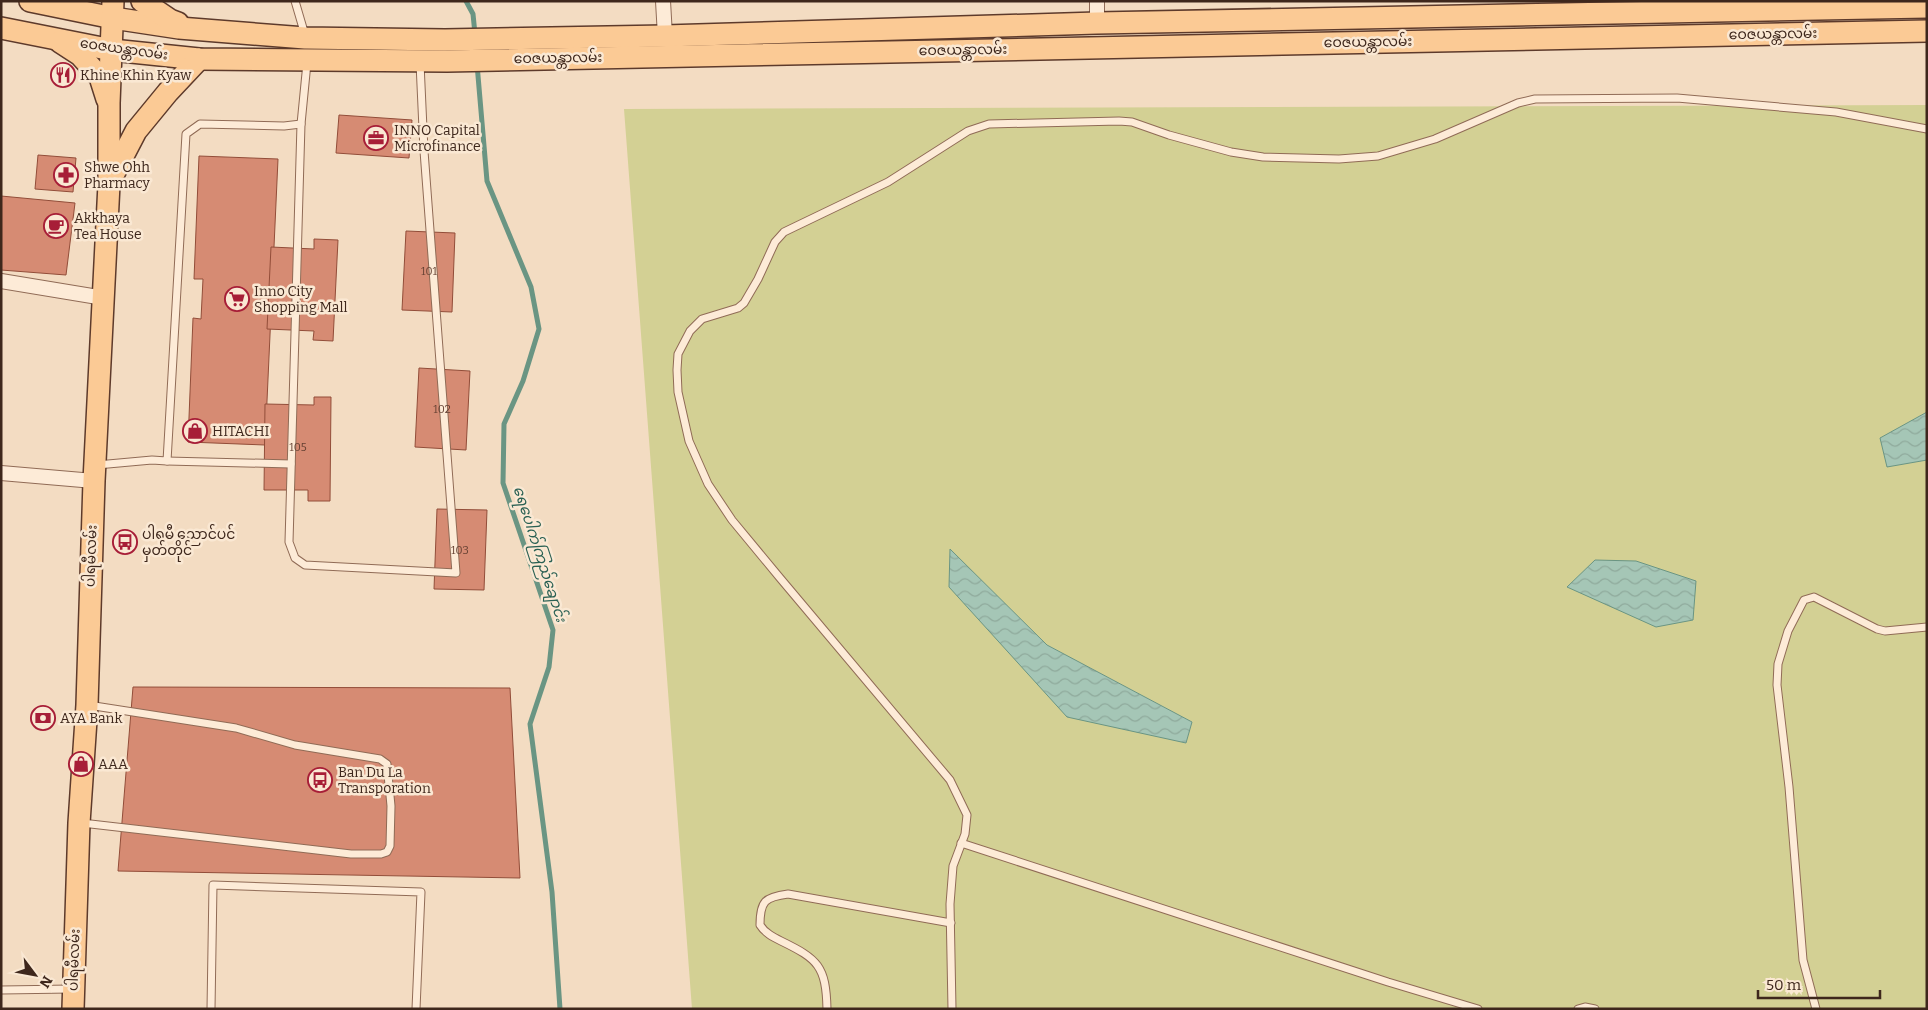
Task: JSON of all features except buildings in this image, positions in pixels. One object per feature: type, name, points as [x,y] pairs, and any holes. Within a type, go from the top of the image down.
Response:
[{"type":"main road","name":"ဝေဇယန္တာလမ်း","points":[[30,1],[113,10],[199,30],[306,49]]},
{"type":"main road","points":[[142,1],[170,20],[199,30]]},
{"type":"main road","name":"ဝေဇယန္တာလမ်း","points":[[507,49],[665,36],[1097,24],[1927,7]]},
{"type":"main road","name":"ပါရမီလမ်း","points":[[73,999],[79,823],[87,705],[94,473],[109,184],[109,103],[113,10]]},
{"type":"main road","name":"ဝေဇယန္တာလမ်း","points":[[1,28],[112,50],[199,59],[306,49],[446,50],[1927,31]]},
{"type":"main road","points":[[53,38],[80,55],[100,77],[109,103]]},
{"type":"main road","points":[[109,184],[136,131],[168,92],[199,59]]},
{"type":"street","points":[[663,1],[665,36]]},
{"type":"street","points":[[1097,1],[1097,24]]},
{"type":"street","points":[[1,281],[104,298]]},
{"type":"street","points":[[1,473],[94,473]]},
{"type":"lane","points":[[295,1],[306,49],[300,124],[289,542],[295,558],[305,565],[456,573],[424,151],[419,50]]},
{"type":"lane","points":[[952,1009],[951,923],[953,866],[965,834],[967,816],[950,780],[732,520],[708,484],[689,441],[678,392],[676,370],[678,354],[684,341],[702,319],[738,308],[744,303],[758,279],[775,242],[784,232],[888,182],[952,140],[968,131],[989,124],[1132,122],[1169,136],[1231,152],[1263,157],[1331,159],[1378,156],[1435,139],[1518,103],[1535,99],[1677,98],[1836,112],[1927,129]]},
{"type":"lane","points":[[167,461],[186,134],[200,124],[300,124]]},
{"type":"lane","points":[[94,473],[152,460],[291,464]]},
{"type":"lane","points":[[1816,1009],[1803,960],[1789,787],[1776,685],[1778,664],[1783,644],[1804,600],[1814,597],[1877,629],[1885,631],[1927,627]]},
{"type":"lane","points":[[79,823],[351,854],[381,854],[387,852],[390,846],[391,806],[387,764],[380,759],[295,745],[236,728],[87,705]]},
{"type":"lane","points":[[961,843],[1388,982],[1478,1009]]},
{"type":"lane","points":[[211,1009],[213,885],[421,892],[416,1009]]},
{"type":"lane","points":[[827,1009],[824,979],[813,958],[766,932],[760,925],[761,906],[766,900],[774,895],[788,894],[951,923]]},
{"type":"lane","points":[[1,990],[73,999]]},
{"type":"lane","points":[[1578,1009],[1584,1007],[1595,1009]]},
{"type":"shaded area","points":[[1927,105],[1927,412],[1881,438],[1887,466],[1927,460],[1927,1009],[692,1009],[624,109]],"holes":[[[950,550],[1047,645],[1192,722],[1186,743],[949,587]]]},
{"type":"water","points":[[1927,412],[1927,460],[1887,467],[1880,438]]},
{"type":"water","points":[[950,549],[1047,645],[1192,722],[1186,743],[1067,717],[949,587]]},
{"type":"water","points":[[1595,560],[1636,561],[1696,581],[1693,620],[1656,627],[1567,587]]},
{"type":"waterway","name":"ရေပေါက်ကြည်ချောင်း","points":[[466,1],[473,14],[475,34]]},
{"type":"waterway","name":"ရေပေါက်ကြည်ချောင်း","points":[[477,64],[487,181],[531,287],[539,329],[523,381],[504,424],[503,483],[553,630],[549,667],[530,724],[552,892],[560,1009]]},
{"type":"place","name":"Khine Khin Kyaw","points":[[63,75]]},
{"type":"place","name":"INNO Capital Microfinance","points":[[376,138]]},
{"type":"place","name":"Shwe Ohh Pharmacy","points":[[66,175]]},
{"type":"place","name":"Akkhaya Tea House","points":[[56,226]]},
{"type":"place","name":"Inno City Shopping Mall","points":[[237,299]]},
{"type":"place","name":"HITACHI","points":[[195,431]]},
{"type":"place","name":"ပါရမီ ညောင်ပင် မှတ်တိုင်","points":[[125,542]]},
{"type":"place","name":"AYA Bank","points":[[43,718]]},
{"type":"place","name":"AAA","points":[[81,764]]},
{"type":"place","name":"Ban Du La Transporation","points":[[320,780]]}]
